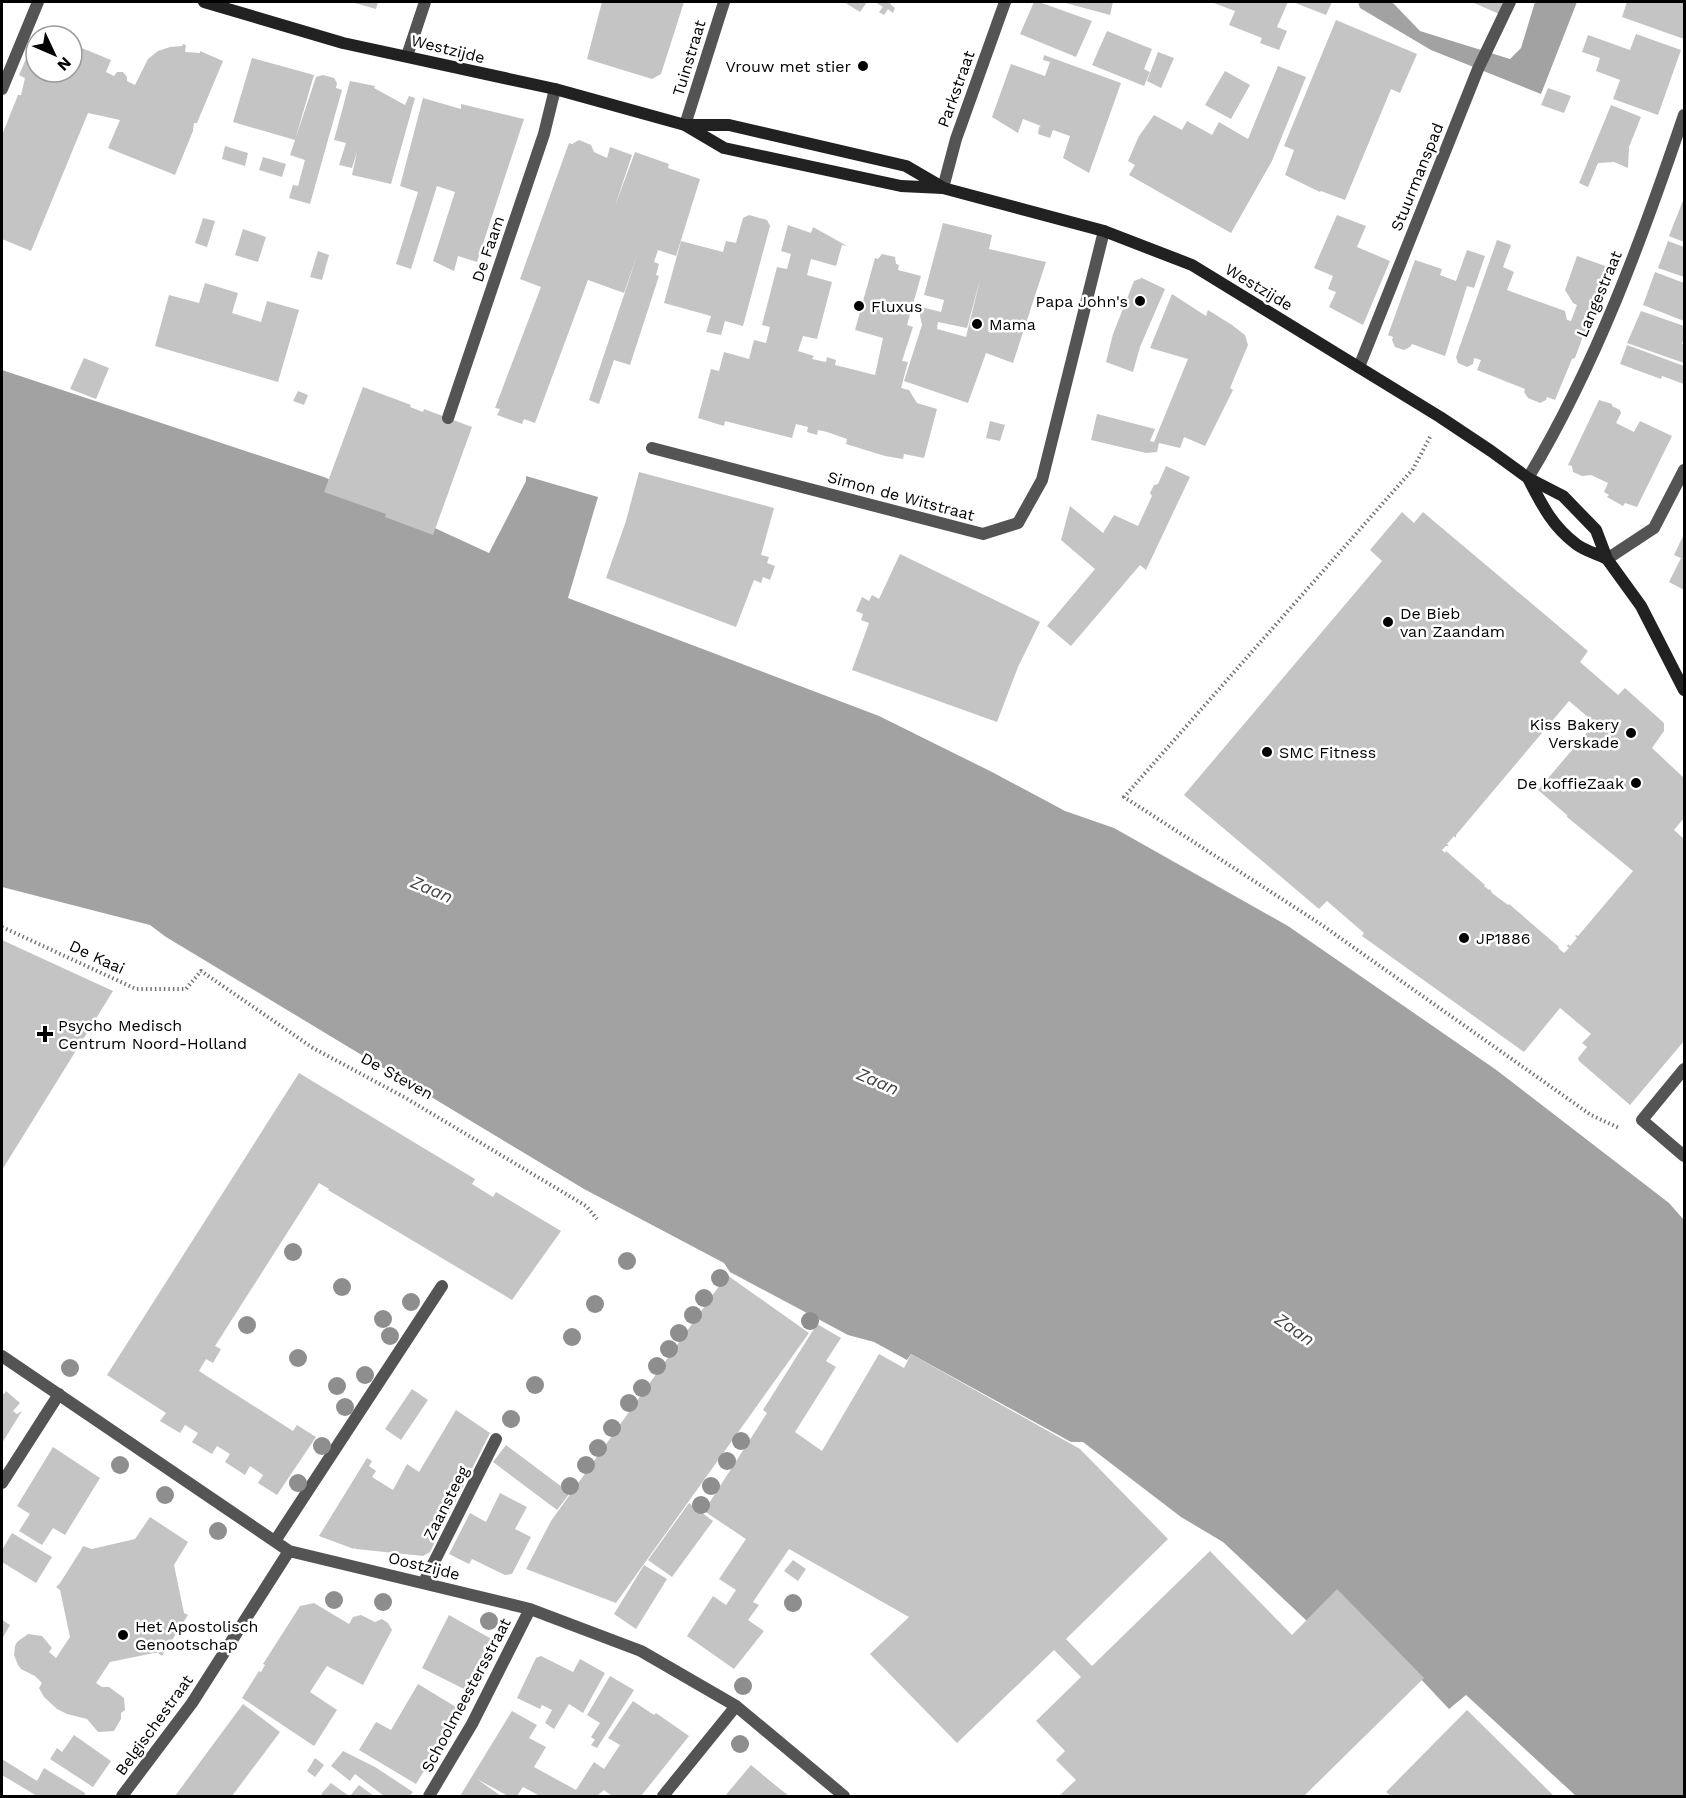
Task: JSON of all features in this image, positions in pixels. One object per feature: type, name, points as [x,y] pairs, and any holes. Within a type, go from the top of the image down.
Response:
[{"type":"street","points":[[2,90],[38,2]]},
{"type":"street","name":"Westzijde","points":[[204,2],[343,43],[486,76],[555,89],[685,125],[724,148],[901,186],[943,188],[1104,231],[1192,265],[1440,417],[1528,478],[1563,496],[1596,530],[1607,559],[1641,606],[1684,690]]},
{"type":"street","points":[[407,56],[425,2]]},
{"type":"street","name":"Tuinstraat","points":[[685,125],[724,2]]},
{"type":"street","name":"Parkstraat","points":[[943,188],[956,139],[1005,2]]},
{"type":"street","name":"Stuurmanspad","points":[[1359,367],[1486,49],[1510,2]]},
{"type":"street","name":"De Faam","points":[[448,418],[544,134],[555,89]]},
{"type":"street","name":"Langestraat","points":[[1528,478],[1556,433],[1603,329],[1652,210],[1684,115]]},
{"type":"street","name":"Westzijde","points":[[685,125],[729,125],[906,166],[943,188]]},
{"type":"street","name":"Simon de Witstraat","points":[[652,448],[983,534],[1018,523],[1042,480],[1104,231]]},
{"type":"street","points":[[1607,559],[1654,528],[1684,470]]},
{"type":"street","name":"Westzijde","points":[[1528,478],[1546,514],[1578,546],[1607,559]]},
{"type":"street","points":[[1684,1069],[1642,1120],[1684,1156]]},
{"type":"street","points":[[275,1541],[442,1286]]},
{"type":"street","name":"Oostzijde","points":[[2,1356],[289,1551],[531,1609],[641,1651],[736,1706],[844,1797]]},
{"type":"street","points":[[2,1483],[59,1394]]},
{"type":"street","name":"Zaansteeg","points":[[424,1582],[496,1439]]},
{"type":"street","name":"Belgischestraat","points":[[122,1797],[192,1703],[289,1551]]},
{"type":"street","name":"Schoolmeestersstraat","points":[[429,1797],[472,1724],[531,1609]]},
{"type":"street","points":[[663,1797],[736,1706]]},
{"type":"path","points":[[1440,417],[1413,469],[1124,797],[1319,923],[1591,1115],[1623,1130]]},
{"type":"path","name":"De Kaai","points":[[2,927],[136,988],[186,989]]},
{"type":"path","name":"De Steven","points":[[186,989],[201,971],[313,1048],[404,1098],[586,1206],[597,1219]]},
{"type":"water","points":[[1358,2],[1392,2],[1420,31],[1510,59],[1521,48],[1535,2],[1577,2],[1541,94],[1431,50],[1360,8]]},
{"type":"water","name":"Zaan","points":[[2,370],[324,477],[489,553],[526,481],[526,476],[598,497],[568,598],[879,716],[1065,811],[1114,828],[1288,926],[1495,1069],[1669,1203],[1684,1220],[1684,1796],[1576,1796],[1466,1695],[1449,1709],[1337,1590],[1307,1621],[1223,1542],[1181,1517],[1083,1442],[1071,1442],[911,1354],[907,1360],[874,1342],[848,1335],[730,1272],[724,1263],[584,1189],[166,937],[150,925],[2,887]]},
{"type":"building","points":[[351,2],[378,2],[376,9]]},
{"type":"building","points":[[602,2],[684,2],[661,74],[652,79],[587,59]]},
{"type":"building","points":[[844,2],[867,2],[860,12]]},
{"type":"building","points":[[875,2],[892,2],[890,4],[895,8],[893,13],[888,9],[884,15],[879,12],[883,7]]},
{"type":"building","points":[[1034,2],[1092,21],[1076,57],[1020,34]]},
{"type":"building","points":[[1062,2],[1113,2],[1110,15]]},
{"type":"building","points":[[1211,2],[1288,2],[1277,27],[1287,31],[1279,50],[1260,43],[1262,38],[1229,25],[1235,11]]},
{"type":"building","points":[[1293,2],[1332,2],[1326,15]]},
{"type":"building","points":[[1472,2],[1505,2],[1499,14]]},
{"type":"building","points":[[1627,2],[1684,2],[1684,39],[1622,17]]},
{"type":"building","points":[[1336,20],[1417,54],[1400,93],[1391,89],[1345,200],[1320,192],[1285,175],[1294,150],[1284,146]]},
{"type":"building","points":[[1107,31],[1152,49],[1144,69],[1150,72],[1144,86],[1092,65]]},
{"type":"building","points":[[1636,34],[1681,50],[1658,115],[1613,99],[1620,80],[1596,71],[1600,58],[1582,52],[1588,35],[1630,50]]},
{"type":"building","points":[[183,44],[186,45],[185,52],[200,53],[200,51],[223,61],[197,123],[194,123],[193,131],[175,175],[108,148],[120,120],[88,113],[31,251],[2,239],[2,135],[18,95],[21,95],[24,82],[84,84],[84,49],[111,60],[106,72],[114,76],[117,72],[123,72],[127,81],[135,85],[148,59],[158,51],[170,47]]},
{"type":"building","points":[[1158,52],[1174,58],[1161,88],[1147,81]]},
{"type":"building","points":[[1044,55],[1121,83],[1089,173],[1063,158],[1070,136],[1053,130],[1050,138],[1038,134],[1041,126],[1023,119],[1018,133],[992,117],[1011,64],[1045,76],[1050,62],[1043,60]]},
{"type":"building","points":[[252,58],[314,75],[295,140],[233,122]]},
{"type":"building","points":[[24,63],[24,78],[19,75]]},
{"type":"building","points":[[1278,66],[1306,77],[1272,161],[1231,233],[1129,175],[1135,165],[1128,161],[1139,136],[1154,115],[1182,130],[1187,121],[1212,135],[1219,122],[1248,139]]},
{"type":"building","points":[[1225,71],[1250,85],[1231,119],[1205,105]]},
{"type":"building","points":[[323,75],[334,78],[337,83],[336,88],[342,90],[310,204],[289,198],[293,185],[298,186],[305,160],[290,155],[316,77]]},
{"type":"building","points":[[350,81],[375,86],[374,88],[405,105],[409,96],[415,98],[391,184],[352,175],[357,152],[352,168],[339,165],[346,143],[334,140]]},
{"type":"building","points":[[1548,88],[1571,96],[1564,113],[1541,105]]},
{"type":"building","points":[[423,98],[461,109],[461,104],[524,119],[477,262],[458,256],[454,271],[433,261],[455,192],[437,186],[411,269],[396,264],[418,192],[400,186]]},
{"type":"building","points":[[1611,105],[1641,117],[1629,147],[1628,168],[1614,162],[1598,163],[1588,187],[1579,183]]},
{"type":"building","points":[[579,140],[591,145],[594,152],[607,158],[610,147],[632,155],[615,206],[635,152],[669,164],[668,168],[700,179],[676,256],[658,250],[654,262],[659,264],[656,275],[659,276],[630,365],[614,360],[599,404],[589,400],[639,250],[624,293],[588,280],[535,423],[524,419],[522,424],[497,415],[500,409],[495,408],[541,287],[520,279],[569,143],[572,144]]},
{"type":"building","points":[[225,146],[248,153],[245,166],[222,159]]},
{"type":"building","points":[[263,157],[286,164],[282,177],[259,170]]},
{"type":"building","points":[[1684,198],[1684,242],[1669,236]]},
{"type":"building","points":[[749,215],[767,220],[770,226],[743,326],[725,321],[721,335],[706,332],[711,316],[664,303],[681,241],[723,252],[726,241],[736,243],[743,218]]},
{"type":"building","points":[[1337,215],[1366,226],[1357,247],[1390,261],[1363,325],[1329,307],[1336,292],[1328,289],[1333,276],[1314,268]]},
{"type":"building","points":[[203,218],[215,221],[207,247],[195,243]]},
{"type":"building","points":[[943,223],[992,235],[989,249],[1046,262],[1013,363],[986,353],[968,403],[904,381],[922,325],[919,311],[921,307],[941,312],[944,300],[924,295]],"holes":[[[981,276],[966,337],[937,329],[938,322],[967,328]]]},
{"type":"building","points":[[788,225],[811,233],[813,227],[847,246],[842,245],[836,266],[811,259],[807,275],[832,282],[817,339],[803,336],[798,351],[814,356],[812,359],[826,362],[827,357],[836,360],[835,365],[875,375],[883,338],[855,330],[875,258],[878,259],[882,254],[895,257],[896,264],[899,265],[898,270],[921,276],[907,325],[913,327],[902,361],[908,362],[901,388],[909,390],[917,403],[937,409],[924,458],[904,454],[903,459],[885,456],[846,444],[847,439],[827,432],[818,430],[817,435],[807,432],[808,427],[796,424],[792,438],[725,421],[724,426],[698,418],[711,369],[719,371],[724,352],[749,359],[754,340],[766,343],[770,327],[762,325],[777,267],[787,269],[791,254],[781,251]]},
{"type":"building","points":[[243,229],[266,237],[258,262],[235,255]]},
{"type":"building","points":[[1497,240],[1511,245],[1503,267],[1514,272],[1507,290],[1565,311],[1567,320],[1571,321],[1577,305],[1573,303],[1565,290],[1577,256],[1611,268],[1589,329],[1586,328],[1555,400],[1547,397],[1540,403],[1528,398],[1524,392],[1525,389],[1477,370],[1481,360],[1474,358],[1473,364],[1467,367],[1458,363],[1456,357]]},
{"type":"building","points":[[1668,241],[1684,247],[1684,277],[1658,268]]},
{"type":"building","points":[[1467,250],[1485,256],[1474,288],[1467,286],[1445,356],[1412,344],[1404,350],[1395,347],[1393,337],[1388,335],[1415,260],[1442,269],[1440,275],[1456,281]]},
{"type":"building","points":[[318,251],[329,255],[322,280],[310,277]]},
{"type":"building","points":[[1655,272],[1684,283],[1684,321],[1643,305]]},
{"type":"building","points":[[1142,278],[1165,289],[1140,347],[1133,372],[1106,362],[1113,334],[1134,281]]},
{"type":"building","points":[[205,283],[238,293],[232,313],[261,322],[267,301],[299,310],[278,382],[155,346],[169,295],[199,303]]},
{"type":"building","points":[[1172,294],[1206,316],[1208,310],[1232,325],[1245,335],[1248,345],[1230,388],[1233,390],[1205,446],[1184,437],[1180,448],[1159,443],[1157,452],[1146,453],[1091,440],[1097,414],[1155,429],[1150,441],[1154,442],[1188,359],[1150,348]]},
{"type":"building","points":[[1641,311],[1684,326],[1682,344],[1684,345],[1684,363],[1627,343]]},
{"type":"building","points":[[1627,345],[1684,366],[1684,384],[1662,376],[1661,379],[1620,364]]},
{"type":"building","points":[[84,358],[109,368],[96,399],[70,389]]},
{"type":"building","points":[[363,387],[411,405],[410,407],[423,412],[424,409],[472,427],[433,535],[385,517],[386,514],[324,492]]},
{"type":"building","points":[[298,391],[308,395],[304,405],[293,401]]},
{"type":"building","points":[[1599,400],[1612,404],[1620,410],[1621,413],[1616,423],[1634,432],[1640,421],[1672,436],[1637,507],[1625,503],[1623,506],[1607,497],[1609,495],[1604,492],[1608,483],[1591,475],[1582,476],[1573,472],[1572,466],[1568,465]]},
{"type":"building","points":[[990,421],[1005,425],[1000,441],[986,438]]},
{"type":"building","points":[[1166,466],[1190,477],[1146,570],[1140,565],[1071,646],[1047,626],[1095,569],[1061,540],[1070,506],[1103,533],[1114,515],[1138,526],[1152,496],[1150,493],[1154,485],[1158,484]]},
{"type":"building","points":[[639,472],[774,508],[761,555],[769,557],[767,563],[775,566],[770,580],[763,577],[761,583],[754,580],[736,627],[606,578],[626,521]]},
{"type":"building","points":[[1402,512],[1414,523],[1423,512],[1588,651],[1580,662],[1618,695],[1625,688],[1664,723],[1664,731],[1652,748],[1684,778],[1684,818],[1674,830],[1684,839],[1684,1041],[1630,1105],[1579,1061],[1578,1058],[1587,1047],[1582,1043],[1591,1034],[1560,1008],[1524,1052],[1362,936],[1364,933],[1327,901],[1319,909],[1184,795],[1382,561],[1370,550]],"holes":[[[1569,701],[1595,723],[1538,790],[1633,871],[1578,936],[1575,936],[1577,938],[1570,946],[1568,944],[1569,948],[1564,953],[1509,904],[1492,893],[1446,851],[1445,853],[1442,850],[1449,846],[1447,844],[1454,836],[1456,838],[1456,835]]]},
{"type":"building","points":[[1684,534],[1684,590],[1669,582],[1681,558],[1674,555]]},
{"type":"building","points":[[900,554],[1040,622],[1018,667],[997,722],[852,670],[869,623],[861,620],[863,614],[856,611],[862,597],[869,601],[872,595],[879,599]]},
{"type":"building","points":[[2,940],[113,991],[2,1170]]},
{"type":"building","points":[[299,1073],[475,1179],[472,1184],[493,1197],[496,1192],[561,1231],[512,1300],[319,1183],[215,1346],[221,1349],[213,1363],[206,1359],[199,1371],[293,1431],[297,1425],[316,1437],[277,1495],[258,1483],[263,1475],[250,1466],[245,1475],[225,1462],[230,1454],[217,1446],[212,1454],[192,1442],[198,1433],[185,1425],[180,1433],[160,1421],[166,1413],[107,1375]]},
{"type":"building","points":[[727,1275],[809,1333],[616,1603],[526,1569],[551,1521]]},
{"type":"building","points":[[817,1324],[841,1338],[826,1361],[836,1367],[795,1432],[822,1451],[879,1354],[904,1368],[911,1354],[1080,1449],[1168,1539],[1066,1639],[1092,1666],[1210,1551],[1292,1635],[1337,1589],[1424,1678],[1304,1796],[1062,1796],[1060,1795],[1076,1780],[1056,1760],[1065,1751],[1036,1721],[1081,1677],[1054,1650],[957,1743],[870,1654],[909,1617],[789,1549],[753,1602],[759,1605],[748,1620],[764,1631],[734,1669],[687,1636],[713,1596],[726,1605],[736,1590],[719,1579],[746,1539],[704,1511],[767,1413],[763,1410]]},
{"type":"building","points":[[412,1389],[428,1400],[401,1440],[385,1429]]},
{"type":"building","points":[[6,1391],[20,1403],[13,1411],[17,1414],[22,1411],[2,1443],[2,1393]]},
{"type":"building","points":[[456,1410],[490,1433],[430,1552],[423,1556],[354,1549],[319,1536],[367,1458],[372,1461],[369,1466],[376,1471],[372,1477],[393,1490],[407,1464],[419,1472]]},
{"type":"building","points":[[506,1445],[570,1493],[557,1510],[493,1462]]},
{"type":"building","points":[[53,1447],[100,1478],[65,1535],[53,1528],[42,1545],[19,1531],[30,1514],[17,1506]]},
{"type":"building","points":[[500,1493],[527,1507],[515,1529],[531,1537],[512,1574],[505,1575],[472,1559],[469,1564],[449,1554],[470,1513],[486,1522]]},
{"type":"building","points":[[689,1503],[713,1521],[672,1577],[648,1560]]},
{"type":"building","name":"Het Apostolisch Genootschap","points":[[150,1517],[188,1542],[174,1565],[184,1613],[188,1615],[162,1656],[154,1653],[110,1662],[96,1683],[102,1687],[109,1687],[124,1698],[125,1710],[121,1713],[121,1719],[114,1731],[98,1732],[87,1719],[57,1709],[44,1697],[39,1688],[42,1683],[18,1665],[14,1655],[15,1646],[28,1634],[42,1636],[52,1648],[49,1652],[56,1658],[70,1637],[60,1590],[56,1587],[83,1546],[92,1549],[135,1539]]},
{"type":"building","points":[[12,1533],[52,1557],[36,1583],[2,1562],[2,1550]]},
{"type":"building","points":[[793,1560],[806,1569],[798,1581],[784,1571]]},
{"type":"building","points":[[644,1565],[667,1579],[636,1629],[614,1614]]},
{"type":"building","points":[[314,1603],[349,1624],[353,1617],[361,1615],[375,1622],[382,1619],[392,1630],[363,1685],[327,1666],[310,1692],[337,1710],[314,1746],[242,1698],[259,1671],[261,1672],[265,1665],[263,1664],[300,1606]]},
{"type":"building","points":[[449,1615],[495,1641],[470,1692],[422,1668]]},
{"type":"building","points":[[2,1620],[10,1625],[2,1639]]},
{"type":"building","points":[[541,1656],[573,1672],[580,1659],[605,1673],[583,1713],[569,1704],[554,1729],[545,1723],[552,1710],[542,1705],[540,1709],[517,1698],[536,1658]]},
{"type":"building","points":[[610,1676],[634,1690],[597,1748],[591,1745],[595,1740],[591,1737],[600,1723],[587,1715]]},
{"type":"building","points":[[418,1684],[461,1710],[416,1784],[359,1750],[376,1722],[391,1730]]},
{"type":"building","points":[[633,1701],[654,1715],[656,1713],[689,1736],[641,1796],[612,1796],[604,1790],[597,1796],[540,1796],[523,1787],[517,1796],[508,1796],[477,1779],[501,1796],[460,1796],[512,1711],[537,1725],[529,1738],[546,1747],[534,1767],[576,1790],[594,1762],[604,1769],[620,1745],[608,1738]]},
{"type":"building","points":[[243,1704],[280,1732],[232,1796],[175,1796]]},
{"type":"building","points":[[1467,1710],[1554,1796],[1391,1796],[1386,1792]]},
{"type":"building","points":[[74,1735],[111,1761],[93,1787],[50,1759],[57,1748],[62,1752]]},
{"type":"building","points":[[343,1751],[375,1767],[413,1792],[410,1796],[384,1796],[355,1774],[350,1781],[331,1766]]},
{"type":"building","points":[[315,1758],[324,1765],[315,1777],[307,1771]]},
{"type":"building","points":[[2,1759],[37,1781],[44,1768],[85,1793],[84,1796],[37,1796],[2,1775]]},
{"type":"building","points":[[751,1765],[775,1785],[789,1796],[725,1796]]},
{"type":"building","points":[[331,1783],[349,1796],[321,1794]]},
{"type":"building","points":[[359,1785],[374,1796],[350,1796]]},
{"type":"place","name":"Vrouw met stier","points":[[863,66]]},
{"type":"place","name":"Papa John's","points":[[1140,301]]},
{"type":"place","name":"Fluxus","points":[[859,306]]},
{"type":"place","name":"Mama","points":[[977,324]]},
{"type":"place","name":"De Bieb van Zaandam","points":[[1388,622]]},
{"type":"place","name":"Kiss Bakery Verskade","points":[[1631,733]]},
{"type":"place","name":"SMC Fitness","points":[[1267,752]]},
{"type":"place","name":"De koffieZaak","points":[[1636,783]]},
{"type":"place","name":"JP1886","points":[[1464,938]]},
{"type":"place","name":"Psycho Medisch Centrum Noord-Holland","points":[[45,1034]]},
{"type":"place","name":"Het Apostolisch Genootschap","points":[[123,1635]]}]
